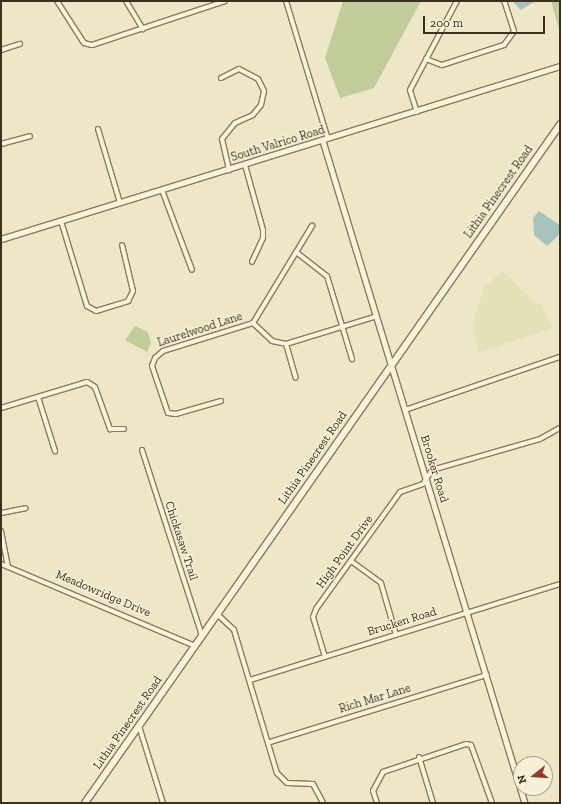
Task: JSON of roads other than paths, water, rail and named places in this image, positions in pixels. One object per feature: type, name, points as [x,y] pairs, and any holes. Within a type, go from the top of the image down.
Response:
[{"type":"main road","name":"Lithia Pinecrest Road","points":[[85,803],[560,125]]},
{"type":"street","points":[[57,1],[86,44],[143,29],[225,1]]},
{"type":"street","points":[[126,1],[143,29]]},
{"type":"street","points":[[287,1],[328,139]]},
{"type":"street","points":[[417,112],[410,90],[457,1]]},
{"type":"street","points":[[426,59],[442,65],[504,45],[514,31],[504,1]]},
{"type":"street","points":[[1,50],[20,44]]},
{"type":"street","name":"South Valrico Road","points":[[1,239],[417,112],[560,66]]},
{"type":"street","points":[[221,78],[238,69],[258,79],[264,90],[262,105],[253,115],[235,123],[222,139],[229,170]]},
{"type":"street","points":[[98,129],[120,203]]},
{"type":"street","points":[[1,144],[30,136]]},
{"type":"street","name":"Brooker Road","points":[[323,141],[468,612],[525,803]]},
{"type":"street","points":[[245,165],[263,230],[263,238],[252,262]]},
{"type":"street","points":[[162,190],[192,270]]},
{"type":"street","points":[[61,221],[87,306],[96,311],[128,302],[133,291],[122,245]]},
{"type":"street","name":"Laurelwood Lane","points":[[221,401],[176,414],[168,413],[154,361],[162,351],[253,323],[312,226]]},
{"type":"street","points":[[296,252],[327,276],[352,359]]},
{"type":"street","points":[[253,323],[272,341],[286,344],[377,316]]},
{"type":"street","points":[[286,344],[296,378]]},
{"type":"street","points":[[405,410],[560,357]]},
{"type":"street","points":[[1,408],[92,383],[107,425],[114,431],[124,429]]},
{"type":"street","points":[[38,397],[55,451]]},
{"type":"street","name":"High Point Drive","points":[[325,657],[313,617],[400,492],[423,484],[426,477],[432,470],[540,439],[560,428]]},
{"type":"street","name":"Chickasaw Trail","points":[[142,450],[202,636]]},
{"type":"street","points":[[1,513],[26,508]]},
{"type":"street","points":[[1,531],[8,566]]},
{"type":"street","points":[[351,561],[380,583],[396,635]]},
{"type":"street","name":"Meadowridge Drive","points":[[1,564],[195,646]]},
{"type":"street","name":"Brucken Road","points":[[250,680],[560,584]]},
{"type":"street","points":[[217,614],[234,630],[270,742],[277,773],[287,783],[313,784],[322,803]]},
{"type":"street","name":"Rich Mar Lane","points":[[270,742],[487,675]]},
{"type":"street","points":[[139,726],[163,803]]},
{"type":"street","points":[[377,803],[373,791],[383,772],[419,757],[471,745],[492,803]]},
{"type":"street","points":[[419,757],[434,803]]},
{"type":"water","points":[[512,1],[534,1],[534,2],[521,10]]},
{"type":"water","points":[[539,211],[560,225],[560,234],[547,246],[534,235],[533,218]]}]
